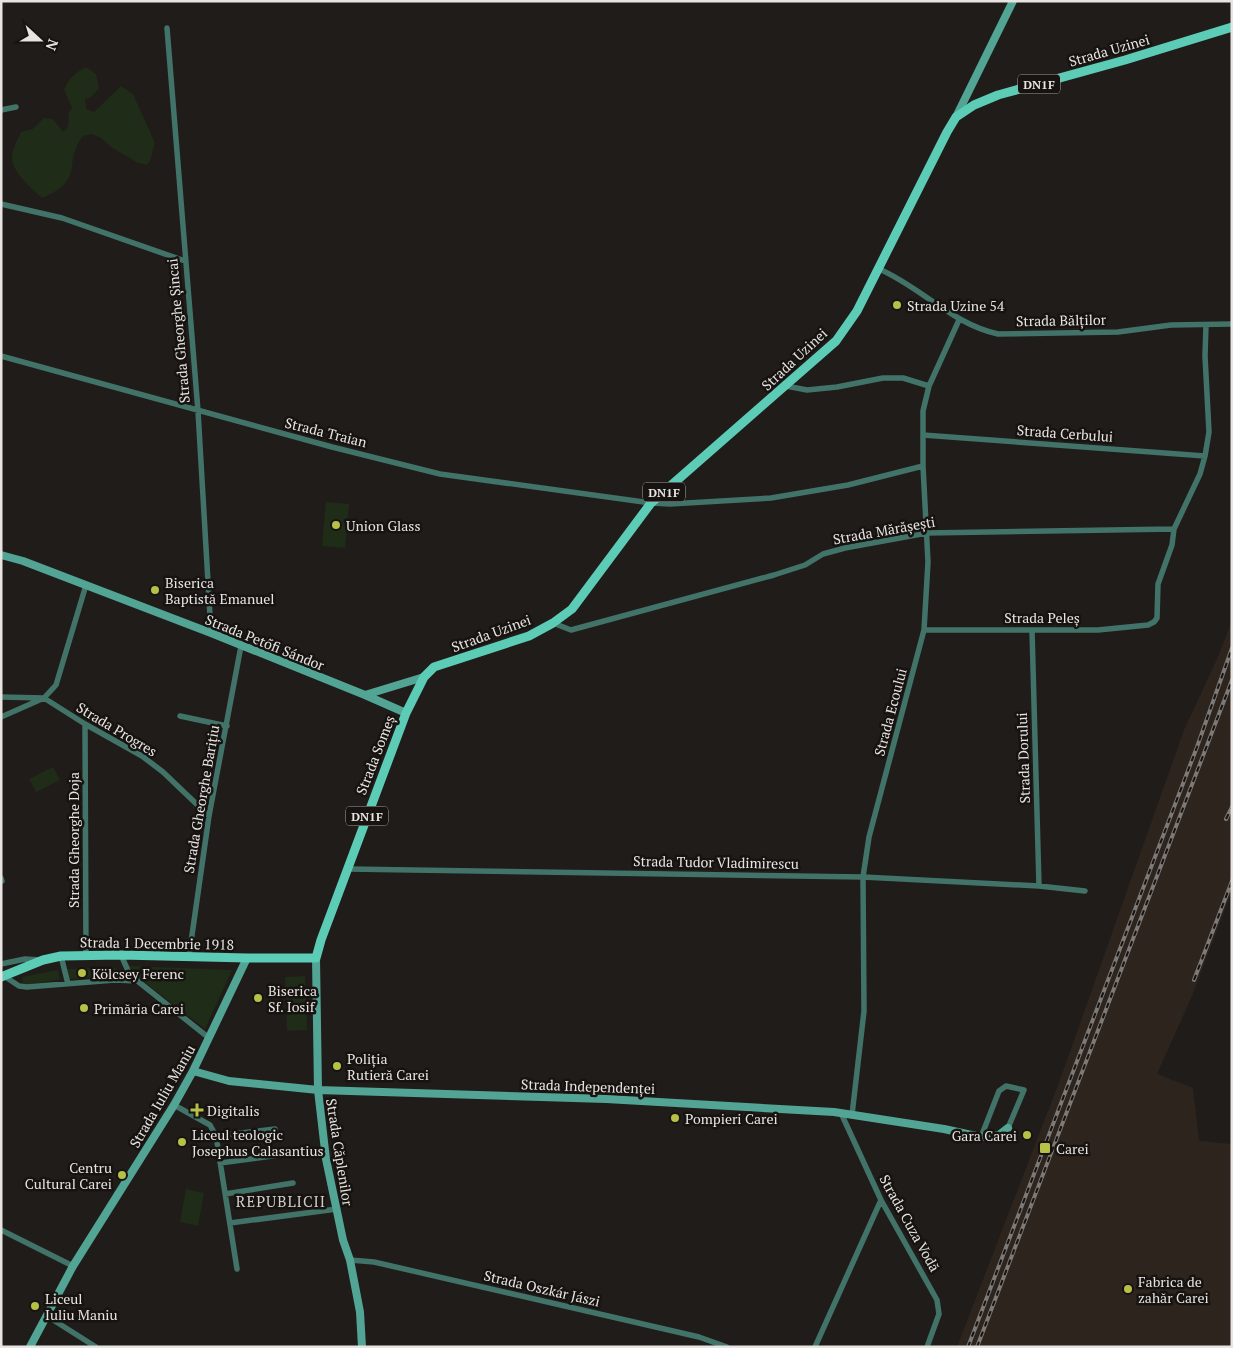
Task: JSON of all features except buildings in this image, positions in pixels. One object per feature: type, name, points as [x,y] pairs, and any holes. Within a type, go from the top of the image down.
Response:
[{"type":"main road","name":"Strada Uzinei","points":[[424,677],[434,667],[529,636],[553,623],[572,609],[651,503],[836,341],[857,311],[956,117],[974,105],[998,95],[1125,60],[1232,27]]},
{"type":"main road","name":"Strada Someș","points":[[316,958],[347,869],[406,713],[424,677]]},
{"type":"main road","name":"Strada 1 Decembrie 1918","points":[[2,977],[43,960],[61,956],[316,958]]},
{"type":"street","points":[[956,117],[1013,1]]},
{"type":"street","name":"Strada Gheorghe Șincai","points":[[166,28],[198,411],[211,633]]},
{"type":"street","points":[[1,110],[16,107]]},
{"type":"street","points":[[1,204],[62,218],[185,261]]},
{"type":"street","name":"Strada Bălților","points":[[879,269],[896,276],[959,320],[982,331],[998,334],[1118,332],[1172,325],[1232,324]]},
{"type":"street","name":"Strada Ecoului","points":[[852,1115],[864,1011],[863,876],[869,837],[924,630],[928,562],[923,466],[923,410],[929,386],[959,320]]},
{"type":"street","points":[[1174,529],[1200,474],[1209,432],[1205,356],[1206,325]]},
{"type":"street","name":"Strada Traian","points":[[1,356],[198,411],[440,474],[651,503],[670,504],[771,498],[848,484],[923,466]]},
{"type":"street","points":[[786,386],[807,390],[837,387],[883,378],[903,378],[929,386]]},
{"type":"street","name":"Strada Cerbului","points":[[923,435],[1205,456]]},
{"type":"street","name":"Strada Mărășești","points":[[553,623],[571,630],[774,575],[805,565],[823,554],[845,548],[927,533],[1174,529]]},
{"type":"street","name":"Strada Peleș","points":[[924,630],[1098,630],[1148,625],[1157,618],[1158,584],[1172,545],[1174,529]]},
{"type":"street","name":"Strada Petőfi Sándor","points":[[1,555],[24,561],[211,633],[406,713]]},
{"type":"street","points":[[1,717],[44,698],[56,685],[86,585]]},
{"type":"street","name":"Strada Dorului","points":[[1032,630],[1039,886]]},
{"type":"street","name":"Strada Gheorghe Barițiu","points":[[188,956],[209,816],[241,646]]},
{"type":"street","points":[[364,695],[424,677]]},
{"type":"street","points":[[1,697],[44,698]]},
{"type":"street","name":"Strada Progres","points":[[44,698],[142,756],[209,816]]},
{"type":"street","points":[[180,716],[227,726]]},
{"type":"street","name":"Strada Gheorghe Doja","points":[[85,724],[86,955]]},
{"type":"street","name":"Strada Tudor Vladimirescu","points":[[347,869],[863,876],[1039,886],[1085,891]]},
{"type":"street","points":[[121,955],[130,975],[209,1038]]},
{"type":"street","points":[[61,956],[68,984]]},
{"type":"street","points":[[1,964],[25,958],[43,960]]},
{"type":"street","name":"Strada Iuliu Maniu","points":[[30,1347],[73,1266],[174,1105],[193,1071],[247,958]]},
{"type":"street","name":"Strada Căplenilor","points":[[316,958],[318,1090],[326,1159],[343,1240],[350,1260],[360,1312],[362,1347]]},
{"type":"street","points":[[2,977],[18,986],[27,987],[115,980],[138,981]]},
{"type":"street","name":"Strada Independenței","points":[[193,1071],[229,1081],[318,1090],[606,1099],[841,1113],[944,1128],[981,1137],[999,1135],[1008,1128],[1024,1090],[1006,1086],[999,1091],[981,1137]]},
{"type":"street","points":[[174,1105],[210,1125],[216,1136],[237,1269]]},
{"type":"street","name":"Strada Cuza Vodă","points":[[841,1113],[880,1200],[937,1300],[938,1314],[927,1347]]},
{"type":"street","points":[[216,1136],[276,1129]]},
{"type":"street","points":[[220,1163],[287,1154]]},
{"type":"street","points":[[225,1194],[293,1183]]},
{"type":"street","points":[[815,1347],[880,1200]]},
{"type":"street","points":[[230,1224],[336,1209]]},
{"type":"street","points":[[1,1230],[73,1266]]},
{"type":"street","name":"Strada Oszkár Jászi","points":[[350,1260],[383,1264],[699,1337],[726,1347]]},
{"type":"street","points":[[47,1316],[96,1347]]},
{"type":"shaded area","points":[[1232,621],[1232,891],[1192,996],[1157,1074],[1193,1088],[1199,1141],[1232,1144],[1232,1347],[957,1347],[1060,1080],[1184,730],[1217,659]]},
{"type":"green space","points":[[86,67],[96,74],[99,88],[91,97],[85,99],[86,109],[94,112],[121,86],[133,94],[155,143],[150,161],[147,165],[138,163],[111,147],[101,138],[92,134],[83,136],[74,155],[69,178],[56,191],[42,198],[23,180],[15,169],[12,158],[14,148],[21,132],[33,129],[44,118],[53,119],[63,132],[68,127],[69,112],[72,108],[64,90],[73,76]]},
{"type":"green space","name":"Union Glass","points":[[326,502],[349,504],[345,548],[322,546]]},
{"type":"green space","points":[[53,767],[60,780],[36,792],[29,779]]},
{"type":"green space","points":[[129,966],[232,970],[205,1029],[139,978]]},
{"type":"green space","points":[[114,967],[129,976],[131,980],[117,976],[68,979],[68,969]]},
{"type":"green space","points":[[58,970],[60,979],[24,986],[22,977]]},
{"type":"green space","points":[[305,976],[307,1030],[287,1031],[285,977]]},
{"type":"green space","points":[[186,1189],[204,1193],[198,1226],[180,1222]]},
{"type":"railway","points":[[968,1347],[1197,747],[1232,648]]},
{"type":"railway","points":[[977,1347],[1232,680]]},
{"type":"railway","points":[[1226,819],[1232,807]]},
{"type":"railway","points":[[1194,980],[1232,881]]},
{"type":"place","name":"Strada Uzine 54","points":[[897,305]]},
{"type":"place","name":"Union Glass","points":[[336,525]]},
{"type":"place","name":"Biserica Baptistă Emanuel","points":[[155,590]]},
{"type":"place","name":"Kölcsey Ferenc","points":[[82,973]]},
{"type":"place","name":"Biserica Sf. Iosif","points":[[258,998]]},
{"type":"place","name":"Primăria Carei","points":[[84,1008]]},
{"type":"place","name":"Poliția Rutieră Carei","points":[[337,1066]]},
{"type":"place","name":"Digitalis","points":[[197,1110]]},
{"type":"place","name":"Pompieri Carei","points":[[675,1118]]},
{"type":"place","name":"Gara Carei","points":[[1027,1135]]},
{"type":"place","name":"Liceul teologic Josephus Calasantius","points":[[182,1142]]},
{"type":"place","name":"Carei","points":[[1045,1148]]},
{"type":"place","name":"Centru Cultural Carei","points":[[122,1175]]},
{"type":"place","name":"Fabrica de zahăr Carei","points":[[1128,1289]]},
{"type":"place","name":"Liceul Iuliu Maniu","points":[[35,1306]]},
{"type":"district","name":"REPUBLICII","points":[[281,1201]]}]
